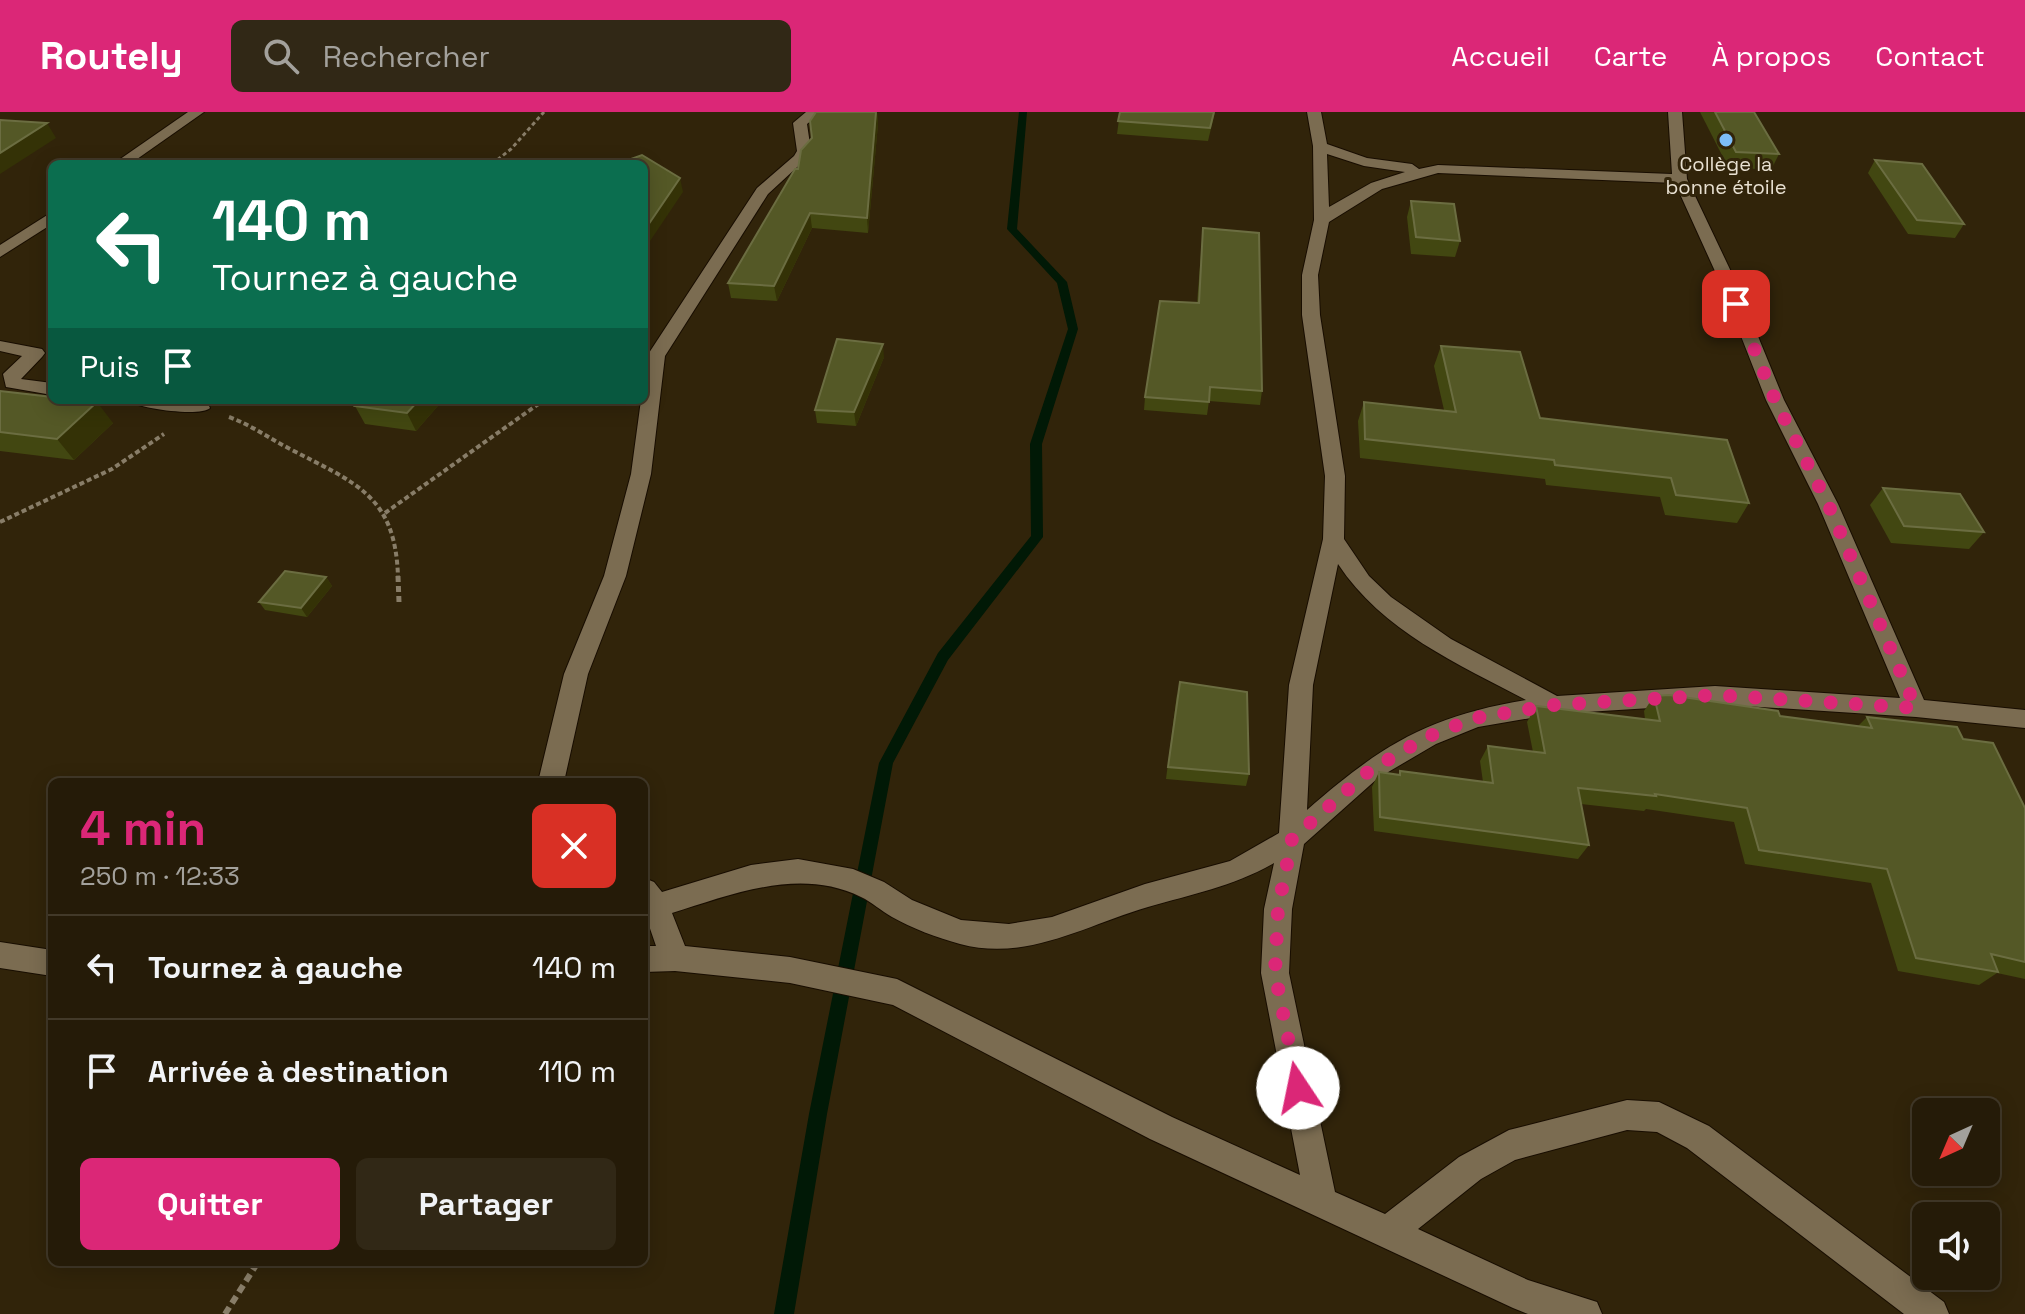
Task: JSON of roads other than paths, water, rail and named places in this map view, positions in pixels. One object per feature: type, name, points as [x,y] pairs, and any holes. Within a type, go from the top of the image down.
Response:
[{"type":"street","points":[[126,160],[197,112]]},
{"type":"street","points":[[552,778],[576,674],[615,576],[641,474],[654,339],[762,191],[800,158],[804,151],[800,123],[815,112]]},
{"type":"street","points":[[1314,112],[1320,146],[1322,220],[1310,275],[1311,315],[1335,476],[1333,539],[1301,685],[1292,839],[1278,909],[1275,973],[1321,1202]]},
{"type":"street","points":[[1675,112],[1680,179],[1727,280],[1775,400],[1828,504],[1916,708]]},
{"type":"street","points":[[1320,146],[1352,161],[1378,166],[1680,179]]},
{"type":"street","points":[[1322,220],[1352,196],[1373,186],[1400,176],[1438,169]]},
{"type":"street","points":[[0,252],[48,220]]},
{"type":"street","points":[[0,346],[36,353],[12,374],[12,383],[48,388]]},
{"type":"street","points":[[169,404],[201,408]]},
{"type":"street","points":[[1333,539],[1353,570],[1382,602],[1413,625],[1554,705]]},
{"type":"street","points":[[675,958],[650,898],[751,877],[798,871],[844,877],[874,890],[902,909],[961,932],[1009,937],[1064,925],[1145,896],[1237,871],[1292,839],[1369,771],[1427,737],[1475,718],[1554,705],[1715,695],[1916,708],[2025,719]]},
{"type":"street","points":[[0,955],[48,962]]},
{"type":"street","points":[[648,959],[675,958],[790,970],[897,992],[1161,1128],[1525,1296],[1585,1314]]},
{"type":"street","points":[[1387,1233],[1470,1168],[1509,1146],[1627,1115],[1659,1117],[1698,1137],[1932,1314]]},
{"type":"waterway","points":[[784,1314],[818,1114],[886,763],[943,657],[1037,537],[1036,444],[1073,329],[1062,282],[1012,229],[1023,112]]},
{"type":"place","name":"Collège la bonne étoile","points":[[1726,140]]}]
